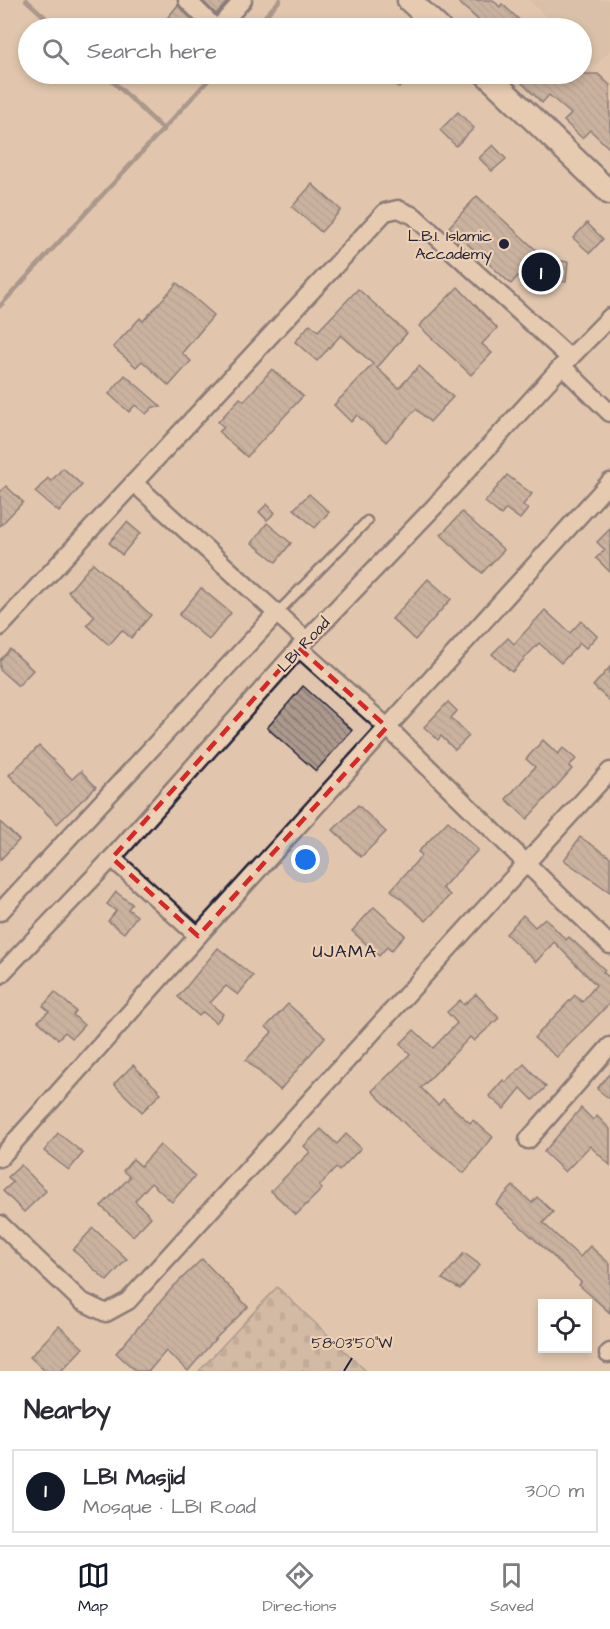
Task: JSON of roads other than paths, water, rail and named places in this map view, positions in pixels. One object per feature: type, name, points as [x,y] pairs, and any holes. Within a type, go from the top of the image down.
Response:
[{"type":"main road","points":[[409,0],[428,18]]},
{"type":"main road","points":[[496,84],[610,193]]},
{"type":"street","points":[[187,0],[206,18]]},
{"type":"street","points":[[226,18],[243,0]]},
{"type":"street","points":[[0,627],[385,212],[398,209],[414,216],[566,362],[610,413]]},
{"type":"street","name":"LBI Road","points":[[3,966],[112,858],[303,644],[435,506],[610,316]]},
{"type":"street","points":[[0,1158],[610,482]]},
{"type":"street","points":[[134,483],[277,613],[303,644],[610,945]]},
{"type":"street","points":[[0,912],[277,613]]},
{"type":"street","points":[[0,1224],[81,1301],[106,1313],[128,1301],[610,771]]},
{"type":"street","points":[[112,858],[198,936]]},
{"type":"street","points":[[528,1140],[610,1046]]},
{"type":"lane","points":[[277,613],[367,521]]},
{"type":"waterway","points":[[26,0],[46,18]]},
{"type":"waterway","points":[[263,18],[280,0]]},
{"type":"waterway","points":[[116,84],[164,130]]},
{"type":"waterway","points":[[0,306],[205,84]]},
{"type":"place","name":"L.B.I. Islamic Accademy","points":[[504,244]]},
{"type":"place","name":"LBI Masjid","points":[[541,272]]},
{"type":"district","name":"UJAMA","points":[[345,951]]}]
